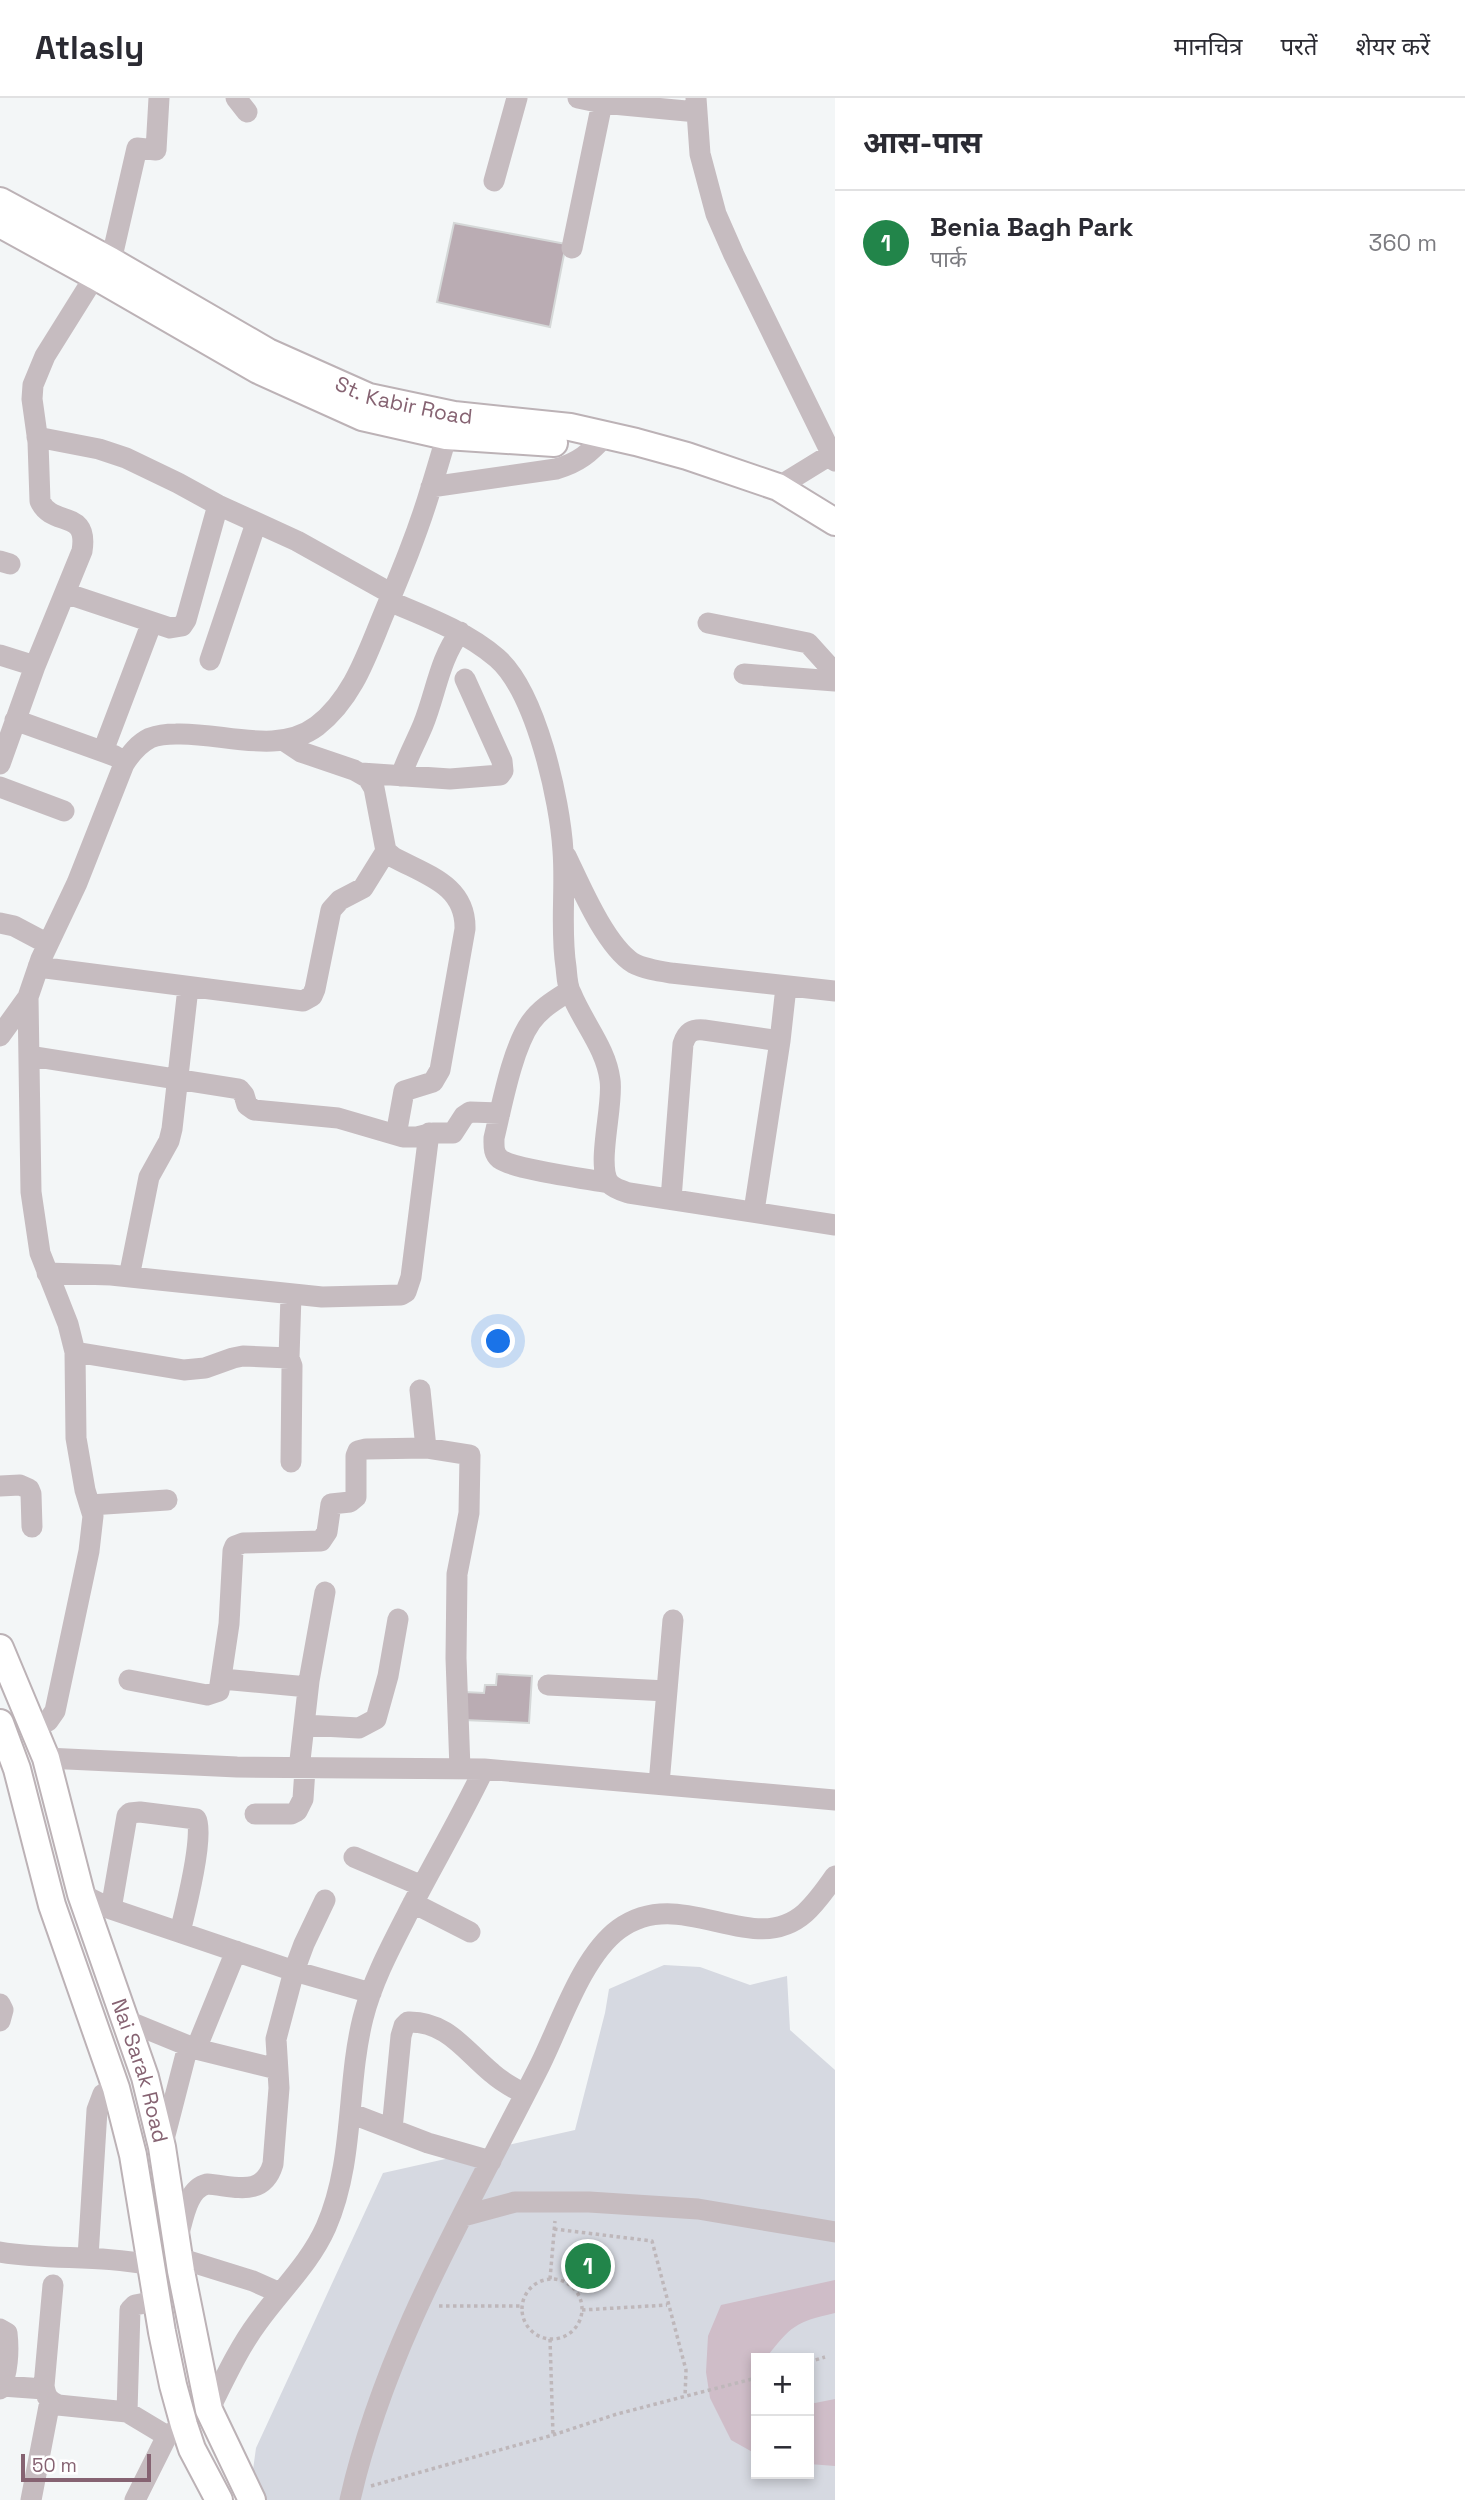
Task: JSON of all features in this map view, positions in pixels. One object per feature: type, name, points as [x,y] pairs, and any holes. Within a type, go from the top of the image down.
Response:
[{"type":"main road","name":"St. Kabir Road","points":[[0,201],[258,370],[362,417],[600,442],[687,456],[778,487],[835,522]]},
{"type":"main road","name":"St. Kabir Road","points":[[0,224],[103,268]]},
{"type":"main road","name":"St. Kabir Road","points":[[600,442],[742,492],[835,539]]},
{"type":"main road","name":"Nai Sarak Road","points":[[0,1648],[46,1758],[81,1895],[145,2077],[162,2147],[178,2250],[209,2410],[252,2500]]},
{"type":"main road","name":"Nai Sarak Road","points":[[1,1727],[17,1769],[52,1905],[116,2088],[133,2155],[156,2301],[173,2385],[176,2431],[192,2449],[219,2500]]},
{"type":"street","points":[[0,764],[35,666],[82,551],[84,533],[79,526],[43,507],[40,500],[32,398],[36,374],[103,268],[137,148],[156,150],[159,98]]},
{"type":"street","points":[[494,181],[517,98]]},
{"type":"street","points":[[578,98],[602,103],[696,105],[701,154],[716,214],[834,455],[778,487]]},
{"type":"street","points":[[572,248],[602,103]]},
{"type":"street","points":[[2,1031],[27,997],[126,760],[136,747],[152,737],[173,734],[283,740],[298,737],[315,727],[337,705],[358,676],[391,597],[431,487],[450,425]]},
{"type":"street","points":[[37,437],[99,449],[126,458],[178,483],[218,505],[297,541],[391,597],[460,632],[499,660],[518,686],[536,726],[549,768],[563,850],[563,950],[569,990],[606,1061],[608,1070],[612,1100],[604,1172],[609,1183]]},
{"type":"street","points":[[431,487],[556,469],[581,460],[600,442]]},
{"type":"street","points":[[65,593],[152,622],[176,628],[181,626],[186,620],[218,505]]},
{"type":"street","points":[[210,660],[256,523]]},
{"type":"street","points":[[103,751],[152,622]]},
{"type":"street","points":[[708,623],[808,643],[835,673]]},
{"type":"street","points":[[401,776],[411,747],[423,725],[445,656],[460,632]]},
{"type":"street","points":[[0,655],[35,666]]},
{"type":"street","points":[[744,674],[835,681]]},
{"type":"street","points":[[283,740],[301,752],[361,773],[476,779],[495,777],[503,771],[502,761],[465,679]]},
{"type":"street","points":[[15,720],[126,760]]},
{"type":"street","points":[[361,773],[374,788],[386,851],[393,858],[441,883],[456,896],[466,914],[437,1077],[427,1086],[404,1091],[396,1135]]},
{"type":"street","points":[[0,787],[64,811]]},
{"type":"street","points":[[563,850],[598,919],[618,949],[634,963],[652,970],[835,991]]},
{"type":"street","points":[[38,968],[294,1001],[308,999],[315,989],[331,911],[340,900],[363,888],[386,851]]},
{"type":"street","points":[[0,923],[14,926],[48,944]]},
{"type":"street","points":[[754,1211],[786,986]]},
{"type":"street","points":[[129,1277],[149,1178],[169,1141],[172,1129],[188,988]]},
{"type":"street","points":[[569,990],[546,1006],[522,1037],[494,1138],[495,1153],[499,1158],[516,1165],[609,1183],[629,1193],[835,1224]]},
{"type":"street","points":[[27,997],[31,1192],[38,1241],[47,1273],[68,1324],[75,1352],[76,1438],[93,1529],[55,1711],[43,1725],[33,1728]]},
{"type":"street","points":[[671,1199],[683,1044],[686,1035],[695,1029],[780,1041]]},
{"type":"street","points":[[30,1056],[239,1089],[247,1105],[254,1110],[338,1118],[411,1138],[429,1133],[455,1131],[464,1116],[470,1112],[500,1113]]},
{"type":"street","points":[[47,1273],[129,1277],[291,1295],[395,1297],[406,1292],[411,1277],[429,1133]]},
{"type":"street","points":[[291,1295],[289,1358],[292,1366],[292,1462]]},
{"type":"street","points":[[75,1352],[184,1370],[205,1368],[233,1357],[289,1358]]},
{"type":"street","points":[[420,1390],[426,1448]]},
{"type":"street","points":[[129,1680],[207,1695],[219,1690],[229,1624],[235,1546],[243,1543],[321,1541],[327,1532],[331,1504],[350,1502],[356,1497],[358,1451],[426,1448],[470,1455],[469,1513],[457,1574],[456,1658],[460,1769]]},
{"type":"street","points":[[0,1486],[20,1485],[29,1489],[32,1494],[32,1527]]},
{"type":"street","points":[[90,1505],[167,1500]]},
{"type":"street","points":[[255,1814],[292,1814],[297,1811],[303,1799],[302,1769],[308,1687],[325,1592]]},
{"type":"street","points":[[304,1725],[359,1728],[376,1719],[388,1676],[398,1619]]},
{"type":"street","points":[[659,1784],[673,1620]]},
{"type":"street","points":[[222,1679],[308,1687]]},
{"type":"street","points":[[548,1685],[667,1691]]},
{"type":"street","points":[[46,1758],[302,1769],[484,1769],[835,1800]]},
{"type":"street","points":[[209,2410],[240,2349],[308,2259],[327,2224],[344,2164],[363,2018],[371,1993],[388,1952],[484,1769]]},
{"type":"street","points":[[111,1909],[127,1816],[140,1812],[196,1819],[200,1827],[198,1843],[180,1932]]},
{"type":"street","points":[[354,1857],[418,1895],[470,1932]]},
{"type":"street","points":[[351,2496],[377,2407],[416,2306],[525,2094],[578,1983],[600,1948],[619,1929],[640,1918],[666,1913],[693,1915],[754,1930],[769,1930],[786,1925],[804,1914],[835,1876]]},
{"type":"street","points":[[81,1895],[111,1909],[371,1993]]},
{"type":"street","points":[[280,2294],[178,2250],[193,2192],[200,2186],[207,2184],[256,2187],[270,2174],[279,2088],[276,2039],[294,1970],[325,1900]]},
{"type":"street","points":[[162,2147],[192,2048],[236,1951]]},
{"type":"street","points":[[0,2004],[3,2010],[0,2021]]},
{"type":"street","points":[[125,2020],[192,2048],[277,2069]]},
{"type":"street","points":[[392,2129],[401,2036],[408,2022],[423,2023],[460,2041],[493,2074],[525,2094]]},
{"type":"street","points":[[88,2257],[97,2110],[103,2094],[116,2088]]},
{"type":"street","points":[[350,2113],[428,2143],[491,2161]]},
{"type":"street","points":[[463,2216],[514,2202],[556,2201],[698,2209],[834,2229]]},
{"type":"street","points":[[0,2252],[27,2256],[88,2257],[150,2265]]},
{"type":"street","points":[[31,2500],[47,2395],[53,2285]]},
{"type":"street","points":[[127,2412],[130,2311],[135,2305],[156,2301]]},
{"type":"street","points":[[0,2329],[7,2333],[8,2341],[5,2378],[1,2388],[47,2395],[58,2405],[127,2412],[176,2431],[135,2500]]},
{"type":"path","points":[[550,2279],[556,2201]]},
{"type":"path","points":[[554,2229],[652,2241],[686,2370],[685,2398]]},
{"type":"path","points":[[550,2279],[560,2280],[576,2291],[582,2310],[572,2331],[562,2337],[550,2339],[532,2332],[522,2316],[522,2306],[531,2288],[550,2279]]},
{"type":"path","points":[[582,2310],[668,2305]]},
{"type":"path","points":[[416,2306],[522,2306]]},
{"type":"path","points":[[550,2339],[553,2435]]},
{"type":"path","points":[[814,2360],[825,2357]]},
{"type":"path","points":[[351,2496],[617,2414],[751,2379]]},
{"type":"shaded area","points":[[664,1965],[700,1967],[750,1985],[787,1976],[790,2030],[835,2070],[835,2500],[264,2500],[252,2477],[256,2448],[383,2173],[575,2130],[609,1989]]},
{"type":"shaded area","points":[[835,2280],[835,2313],[811,2319],[795,2327],[770,2353],[751,2353],[751,2451],[731,2440],[710,2398],[706,2372],[708,2336],[721,2305]]},
{"type":"shaded area","points":[[835,2399],[835,2466],[814,2464],[815,2403]]},
{"type":"building","points":[[454,223],[566,244],[550,327],[437,302]]},
{"type":"building","points":[[497,1674],[532,1676],[529,1723],[464,1720],[465,1692],[484,1693],[485,1685],[496,1685]]},
{"type":"place","name":"Benia Bagh Park","points":[[588,2266]]}]
